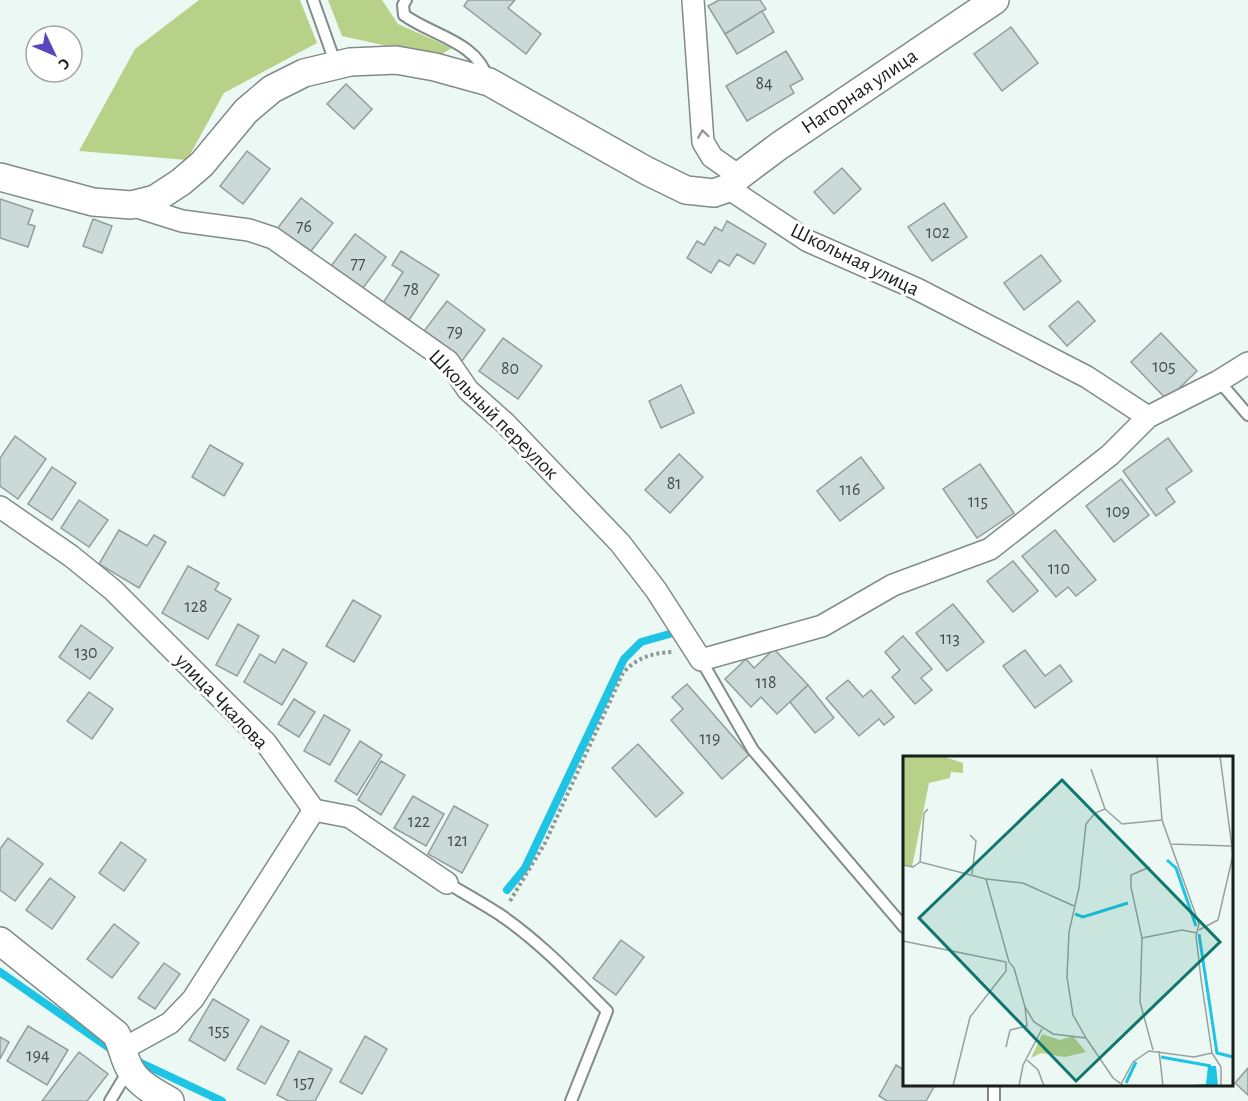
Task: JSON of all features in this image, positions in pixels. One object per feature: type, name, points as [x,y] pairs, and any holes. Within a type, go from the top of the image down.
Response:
[{"type":"street","name":"Нагорная улица","points":[[734,182],[779,146],[995,0]]},
{"type":"street","name":"Школьная улица","points":[[693,3],[702,142],[734,182],[808,241],[949,305],[1087,377],[1148,417]]},
{"type":"street","points":[[0,177],[93,202],[131,205],[155,198],[181,182],[202,164],[246,111],[272,89],[304,73],[336,65],[350,62],[396,60],[489,82],[647,171],[686,190],[714,193],[734,182]]},
{"type":"street","name":"Школьный переулок","points":[[131,205],[182,221],[249,230],[273,238],[448,361],[468,390],[505,423],[620,543],[656,590],[701,660]]},
{"type":"street","points":[[701,660],[822,626],[893,585],[990,549],[1110,455],[1148,417],[1220,381],[1248,363]]},
{"type":"street","name":"улица Чкалова","points":[[0,507],[71,556],[113,590],[266,743],[314,810]]},
{"type":"street","points":[[126,1059],[170,1023],[193,999],[314,810],[350,817],[447,883]]},
{"type":"street","points":[[0,941],[116,1034],[126,1059],[138,1079],[152,1091],[170,1101]]},
{"type":"lane","points":[[312,0],[336,65]]},
{"type":"lane","points":[[406,0],[403,5],[404,15],[465,47],[484,67],[489,82]]},
{"type":"lane","points":[[1220,381],[1248,415]]},
{"type":"lane","points":[[701,660],[753,750],[903,926]]},
{"type":"lane","points":[[447,883],[500,914],[559,963],[607,1011],[571,1101]]},
{"type":"lane","points":[[110,1101],[126,1059]]},
{"type":"path","points":[[500,914],[516,895],[545,843],[623,673],[632,663],[653,653],[679,652],[701,660]]},
{"type":"green space","points":[[199,0],[300,0],[317,43],[224,93],[187,160],[79,151],[135,49]]},
{"type":"green space","points":[[328,0],[382,0],[398,24],[452,48],[437,57],[342,36]]},
{"type":"building","points":[[468,0],[515,0],[508,8],[541,34],[526,54],[464,6]]},
{"type":"building","points":[[719,0],[760,0],[766,9],[725,34],[708,6]]},
{"type":"building","points":[[762,11],[774,32],[737,54],[725,34]]},
{"type":"building","points":[[1011,27],[1038,63],[1002,91],[974,54]]},
{"type":"building","points":[[786,51],[803,79],[790,86],[794,93],[747,121],[726,86]]},
{"type":"building","points":[[346,84],[372,109],[354,129],[327,104]]},
{"type":"building","points":[[247,151],[270,169],[243,204],[220,186]]},
{"type":"building","points":[[842,168],[861,189],[834,214],[814,192]]},
{"type":"building","points":[[301,198],[333,223],[308,255],[276,230]]},
{"type":"building","points":[[0,199],[33,210],[28,224],[35,226],[28,247],[0,238]]},
{"type":"building","points":[[944,203],[967,237],[932,261],[908,227]]},
{"type":"building","points":[[93,219],[112,226],[102,253],[83,246]]},
{"type":"building","points":[[727,221],[766,244],[754,264],[737,254],[729,266],[719,260],[711,273],[687,258],[697,241],[704,245],[715,227],[722,231]]},
{"type":"building","points":[[355,234],[386,257],[360,292],[329,269]]},
{"type":"building","points":[[401,251],[439,275],[409,320],[383,303],[403,272],[392,265]]},
{"type":"building","points":[[1041,255],[1061,281],[1024,310],[1004,283]]},
{"type":"building","points":[[447,301],[485,330],[462,361],[424,331]]},
{"type":"building","points":[[1078,301],[1095,321],[1067,346],[1049,326]]},
{"type":"building","points":[[1161,333],[1197,371],[1167,400],[1131,362]]},
{"type":"building","points":[[503,338],[542,366],[518,399],[479,371]]},
{"type":"building","points":[[681,385],[694,413],[661,428],[649,401]]},
{"type":"building","points":[[15,436],[46,459],[18,499],[0,486],[0,458]]},
{"type":"building","points":[[1168,438],[1192,471],[1166,489],[1175,502],[1156,516],[1123,471]]},
{"type":"building","points":[[210,445],[243,464],[224,496],[192,477]]},
{"type":"building","points":[[679,454],[703,477],[670,513],[645,490]]},
{"type":"building","points":[[861,457],[884,488],[840,521],[817,491]]},
{"type":"building","points":[[980,464],[1014,513],[977,538],[943,489]]},
{"type":"building","points":[[52,467],[76,483],[52,520],[28,504]]},
{"type":"building","points":[[1121,479],[1149,515],[1114,542],[1086,506]]},
{"type":"building","points":[[79,500],[108,520],[89,547],[61,528]]},
{"type":"building","points":[[119,530],[147,546],[154,535],[166,542],[139,588],[99,564]]},
{"type":"building","points":[[1055,530],[1096,580],[1076,596],[1068,587],[1056,597],[1022,556]]},
{"type":"building","points":[[1013,561],[1038,591],[1013,612],[987,581]]},
{"type":"building","points":[[188,566],[219,583],[215,590],[231,599],[208,639],[162,613]]},
{"type":"building","points":[[353,600],[381,616],[354,662],[326,646]]},
{"type":"building","points":[[953,604],[984,642],[947,671],[916,633]]},
{"type":"building","points":[[238,624],[259,636],[237,676],[216,665]]},
{"type":"building","points":[[81,625],[113,648],[90,679],[59,657]]},
{"type":"building","points":[[903,636],[932,669],[921,678],[932,690],[915,704],[892,677],[900,670],[885,652]]},
{"type":"building","points":[[283,649],[307,663],[282,705],[244,682],[260,654],[275,663]]},
{"type":"building","points":[[774,649],[808,685],[777,714],[761,697],[751,707],[725,679],[746,659],[754,668]]},
{"type":"building","points":[[1025,650],[1045,676],[1060,665],[1072,681],[1035,708],[1003,666]]},
{"type":"building","points":[[848,680],[863,697],[871,690],[894,717],[884,725],[879,719],[859,736],[826,698]]},
{"type":"building","points":[[687,684],[749,755],[722,779],[671,720],[683,709],[672,697]]},
{"type":"building","points":[[808,685],[834,718],[815,733],[790,702]]},
{"type":"building","points":[[89,692],[113,709],[92,739],[67,721]]},
{"type":"building","points":[[294,699],[315,712],[299,737],[278,724]]},
{"type":"building","points":[[324,715],[350,730],[330,765],[304,751]]},
{"type":"building","points":[[360,741],[382,755],[357,795],[335,781]]},
{"type":"building","points":[[638,744],[683,793],[656,817],[612,768]]},
{"type":"building","points":[[381,761],[405,775],[381,815],[358,800]]},
{"type":"building","points":[[413,796],[444,814],[426,846],[394,828]]},
{"type":"building","points":[[454,806],[488,825],[462,873],[428,854]]},
{"type":"building","points":[[8,838],[43,864],[15,901],[0,890],[0,849]]},
{"type":"building","points":[[121,842],[146,860],[124,891],[99,873]]},
{"type":"building","points":[[50,878],[75,897],[52,929],[26,910]]},
{"type":"building","points":[[114,924],[139,943],[112,978],[87,959]]},
{"type":"building","points":[[621,940],[644,957],[616,995],[593,978]]},
{"type":"building","points":[[164,963],[180,974],[155,1009],[138,998]]},
{"type":"building","points":[[213,999],[249,1020],[225,1061],[189,1040]]},
{"type":"building","points":[[28,1026],[68,1050],[47,1085],[7,1061]]},
{"type":"building","points":[[261,1026],[289,1041],[265,1084],[237,1069]]},
{"type":"building","points":[[365,1036],[387,1049],[362,1094],[340,1082]]},
{"type":"building","points":[[0,1037],[9,1042],[0,1059]]},
{"type":"building","points":[[299,1051],[332,1069],[315,1101],[289,1101],[277,1095]]},
{"type":"building","points":[[79,1052],[108,1074],[87,1101],[42,1101]]},
{"type":"building","points":[[896,1065],[903,1069],[903,1086],[934,1087],[926,1101],[887,1101],[879,1096]]},
{"type":"building","points":[[1248,1068],[1248,1095],[1235,1083]]},
{"type":"waterway","points":[[507,890],[525,868],[624,659],[641,642],[673,633]]},
{"type":"waterway","points":[[0,972],[115,1052]]},
{"type":"waterway","points":[[139,1062],[222,1101]]}]
